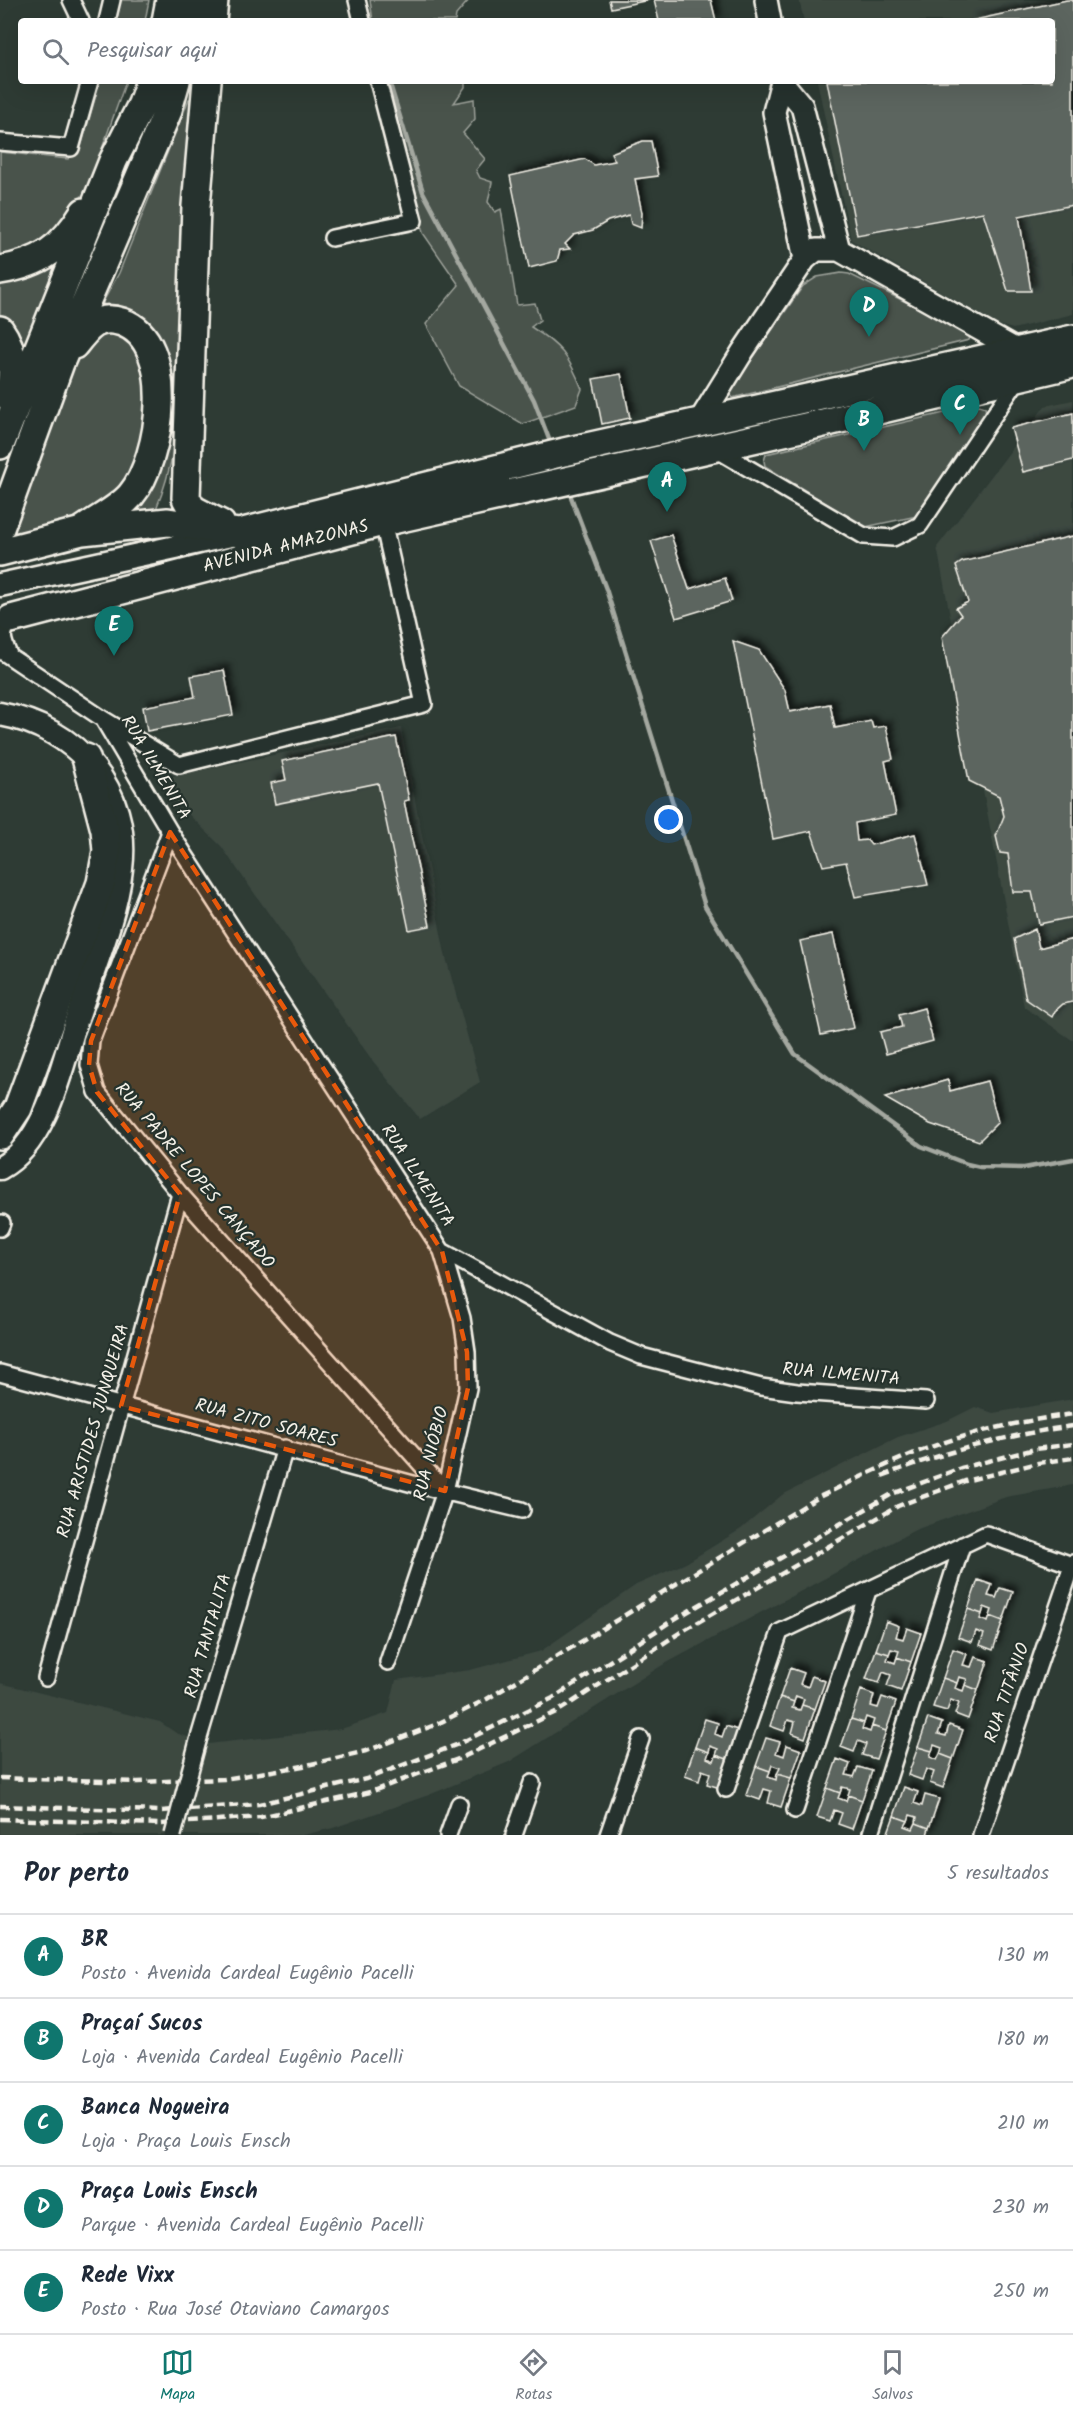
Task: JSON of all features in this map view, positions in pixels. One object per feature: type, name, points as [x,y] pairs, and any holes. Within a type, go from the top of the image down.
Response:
[{"type":"highway","points":[[167,18],[170,0]]},
{"type":"highway","points":[[192,18],[195,0]]},
{"type":"highway","points":[[212,18],[214,0]]},
{"type":"highway","points":[[0,270],[38,260],[52,250],[74,227],[113,161],[142,104],[149,84]]},
{"type":"highway","points":[[0,528],[60,363],[167,113],[175,84]]},
{"type":"highway","points":[[207,84],[196,206],[186,498],[192,509],[238,533]]},
{"type":"highway","points":[[0,445],[113,161]]},
{"type":"highway","points":[[60,363],[90,327],[101,319],[114,319],[132,326],[147,341],[157,380],[159,416],[155,441],[141,479],[131,496],[82,531]]},
{"type":"highway","points":[[0,330],[8,342],[13,380],[0,430]]},
{"type":"highway","points":[[1020,365],[1073,339]]},
{"type":"highway","points":[[1020,365],[1073,364]]},
{"type":"highway","name":"AVENIDA AMAZONAS","points":[[238,533],[564,452],[699,422],[1020,365]]},
{"type":"highway","name":"AVENIDA AMAZONAS","points":[[5,620],[383,522],[714,448],[1020,365]]},
{"type":"highway","points":[[0,552],[82,531],[168,522],[238,533]]},
{"type":"highway","points":[[0,1135],[18,1108],[101,883],[106,851],[105,830],[87,758]]},
{"type":"main road","name":"AVENIDA AMAZONAS","points":[[0,585],[238,533]]},
{"type":"main road","points":[[0,714],[15,717],[51,732],[87,758],[105,781],[117,809],[123,850],[118,886],[47,1111],[22,1150],[0,1168]]},
{"type":"street","points":[[71,0],[80,18]]},
{"type":"street","points":[[108,18],[112,0]]},
{"type":"street","points":[[357,0],[361,18]]},
{"type":"street","points":[[766,0],[769,18]]},
{"type":"street","points":[[0,142],[71,148],[89,84]]},
{"type":"street","points":[[332,238],[414,221],[379,84]]},
{"type":"street","points":[[781,84],[774,112],[805,259]]},
{"type":"street","points":[[784,84],[802,106],[839,250]]},
{"type":"street","points":[[699,422],[743,351],[805,259],[816,250],[839,250],[1020,365],[920,525],[893,538],[864,536],[714,448]]},
{"type":"street","points":[[5,620],[2,639],[5,653],[103,719],[179,765],[424,704],[383,522]]},
{"type":"street","name":"RUA ILMENITA","points":[[103,719],[170,832],[442,1251],[610,1343],[641,1356],[761,1387],[797,1392],[926,1401]]},
{"type":"street","name":"RUA PADRE LOPES CANÇADO","points":[[170,832],[91,1041],[89,1065],[97,1092],[180,1194],[445,1491]]},
{"type":"street","name":"RUA ARISTIDES JUNQUEIRA","points":[[46,1678],[180,1194]]},
{"type":"street","name":"RUA NIÓBIO","points":[[388,1662],[445,1491],[468,1388],[467,1352],[462,1317],[442,1251]]},
{"type":"street","name":"RUA ZITO SOARES","points":[[0,1372],[522,1510]]},
{"type":"street","name":"RUA TANTALITA","points":[[173,1835],[198,1741],[285,1448]]},
{"type":"street","points":[[726,1789],[780,1632],[986,1534],[1073,1564]]},
{"type":"street","points":[[871,1833],[962,1545]]},
{"type":"street","name":"RUA TITÂNIO","points":[[981,1835],[1073,1564]]},
{"type":"street","points":[[795,1810],[868,1591]]},
{"type":"street","points":[[608,1835],[641,1739]]},
{"type":"street","points":[[514,1835],[532,1784]]},
{"type":"street","points":[[448,1835],[459,1804]]},
{"type":"highlighted area","points":[[170,832],[442,1251],[467,1352],[468,1388],[445,1491],[121,1406],[180,1194],[97,1092],[89,1065],[91,1041]]},
{"type":"shaded area","points":[[120,0],[149,0],[146,18],[117,18]]},
{"type":"shaded area","points":[[370,0],[469,0],[456,18],[373,18]]},
{"type":"shaded area","points":[[799,0],[1073,0],[1073,314],[1013,329],[999,325],[851,240],[818,84],[1055,84],[1055,18],[803,18]]},
{"type":"shaded area","points":[[99,84],[125,84],[92,177],[76,207],[54,231],[31,249],[0,259],[0,152],[68,159],[81,147]]},
{"type":"shaded area","points":[[388,84],[465,84],[454,103],[474,99],[475,119],[463,133],[485,159],[476,170],[480,178],[492,182],[488,202],[495,212],[501,209],[517,305],[535,303],[540,320],[531,327],[557,346],[573,368],[582,389],[576,405],[523,424],[459,386],[426,324],[459,285],[423,233]]},
{"type":"shaded area","points":[[189,99],[196,99],[177,325],[180,372],[175,442],[156,509],[149,512],[125,514],[161,345],[144,322],[132,312],[104,307],[103,302],[119,273]]},
{"type":"shaded area","points":[[57,259],[61,261],[22,355],[8,322],[0,315],[0,279],[38,274]]},
{"type":"shaded area","points":[[849,274],[971,334],[969,340],[732,398],[729,392],[803,286],[817,277]]},
{"type":"shaded area","points":[[106,333],[128,340],[136,348],[145,375],[146,424],[142,449],[135,467],[121,489],[106,502],[70,520],[17,536],[13,534],[71,367],[93,340]]},
{"type":"shaded area","points":[[1073,400],[1072,1040],[1024,1007],[937,547],[1045,406]]},
{"type":"shaded area","points":[[979,405],[985,407],[986,414],[917,516],[865,527],[765,466],[766,454]]},
{"type":"shaded area","points":[[401,728],[445,954],[480,1082],[420,1119],[372,1060],[221,846],[173,799],[173,776]]},
{"type":"shaded area","points":[[1073,1399],[1073,1485],[1006,1497],[915,1530],[661,1666],[509,1762],[429,1795],[333,1828],[303,1835],[0,1835],[0,1683],[160,1722],[176,1733],[208,1744],[341,1729],[388,1713],[396,1680],[470,1670],[541,1651],[636,1585],[686,1563],[741,1529],[782,1495],[898,1437],[947,1421],[975,1407],[993,1413]]},
{"type":"building","points":[[609,0],[649,0],[611,8]]},
{"type":"building","points":[[654,0],[711,0],[715,18],[658,18]]},
{"type":"building","points":[[1073,0],[1073,205],[1019,216],[1031,291],[1008,291],[983,212],[857,235],[828,84],[1055,84],[1055,18],[984,18]]},
{"type":"building","points":[[643,141],[651,141],[658,176],[635,179],[642,213],[641,228],[631,224],[629,215],[608,221],[593,230],[574,235],[565,244],[570,249],[560,250],[557,261],[529,268],[510,176],[585,159],[594,165],[615,161],[611,153]]},
{"type":"building","points":[[621,374],[630,418],[602,424],[593,379]]},
{"type":"building","points":[[1073,413],[1073,460],[1023,472],[1011,428]]},
{"type":"building","points":[[671,535],[689,589],[725,578],[732,601],[676,618],[651,541]]},
{"type":"building","points":[[1073,536],[1073,917],[1039,924],[1032,892],[1013,892],[1008,854],[1000,853],[996,836],[1004,816],[999,796],[969,781],[942,637],[961,615],[956,608],[968,602],[956,566],[962,562]]},
{"type":"building","points":[[733,641],[759,650],[785,690],[790,712],[830,704],[835,728],[871,721],[873,728],[886,726],[893,759],[885,761],[896,815],[855,823],[857,841],[867,840],[871,845],[915,834],[928,885],[855,897],[846,862],[823,866],[811,831],[773,839]]},
{"type":"building","points":[[224,670],[233,715],[147,731],[143,707],[195,697],[191,676]]},
{"type":"building","points":[[396,737],[409,800],[404,801],[430,926],[409,930],[378,783],[275,804],[271,783],[286,780],[282,761]]},
{"type":"building","points":[[1035,929],[1039,948],[1073,939],[1073,1002],[1063,1004],[1052,1017],[1026,999],[1014,939]]},
{"type":"building","points":[[833,934],[854,1028],[821,1035],[800,941]]},
{"type":"building","points":[[924,1008],[933,1041],[886,1054],[880,1032],[902,1027],[899,1015]]},
{"type":"building","points":[[948,1080],[950,1091],[987,1081],[998,1122],[979,1141],[930,1124],[885,1098]]},
{"type":"building","points":[[978,1580],[992,1585],[988,1596],[996,1598],[1000,1588],[1013,1592],[1003,1621],[990,1616],[992,1610],[984,1607],[982,1614],[968,1609]]},
{"type":"building","points":[[968,1609],[982,1614],[980,1619],[988,1622],[990,1616],[1003,1621],[993,1650],[980,1645],[984,1634],[976,1631],[972,1642],[958,1637]]},
{"type":"building","points":[[886,1621],[899,1626],[896,1637],[903,1639],[907,1628],[921,1633],[911,1662],[897,1657],[899,1651],[891,1649],[889,1654],[876,1650]]},
{"type":"building","points":[[953,1649],[967,1654],[963,1665],[971,1667],[975,1657],[988,1661],[978,1690],[965,1685],[967,1679],[959,1677],[957,1683],[943,1678]]},
{"type":"building","points":[[876,1650],[889,1654],[887,1660],[895,1663],[897,1657],[911,1662],[901,1691],[887,1686],[891,1675],[883,1672],[879,1683],[866,1679]]},
{"type":"building","points":[[790,1668],[804,1673],[800,1684],[808,1687],[812,1676],[825,1681],[815,1709],[802,1705],[804,1699],[796,1696],[794,1702],[780,1697]]},
{"type":"building","points":[[943,1678],[957,1683],[955,1688],[963,1691],[965,1685],[978,1690],[968,1719],[955,1714],[959,1703],[951,1700],[947,1711],[933,1707]]},
{"type":"building","points":[[861,1690],[874,1695],[871,1706],[878,1708],[882,1697],[896,1702],[886,1731],[872,1726],[874,1720],[866,1717],[864,1723],[851,1719]]},
{"type":"building","points":[[780,1697],[794,1702],[792,1708],[800,1710],[802,1705],[815,1709],[805,1738],[792,1733],[795,1722],[788,1720],[784,1731],[770,1726]]},
{"type":"building","points":[[928,1718],[942,1723],[938,1734],[946,1736],[949,1725],[963,1730],[953,1759],[940,1754],[942,1748],[934,1745],[932,1751],[918,1747]]},
{"type":"building","points":[[705,1719],[718,1723],[715,1734],[722,1737],[726,1726],[740,1731],[730,1760],[716,1755],[718,1749],[710,1746],[709,1752],[695,1747]]},
{"type":"building","points":[[851,1719],[864,1723],[862,1729],[870,1732],[872,1726],[886,1731],[876,1759],[862,1755],[866,1744],[858,1741],[854,1752],[841,1747]]},
{"type":"building","points":[[766,1738],[780,1742],[776,1753],[784,1756],[787,1745],[801,1750],[791,1778],[777,1774],[780,1768],[772,1765],[770,1771],[756,1766]]},
{"type":"building","points":[[695,1747],[709,1752],[707,1758],[714,1761],[716,1755],[730,1760],[720,1788],[707,1784],[710,1773],[702,1770],[699,1781],[685,1776]]},
{"type":"building","points":[[918,1747],[932,1751],[930,1757],[937,1760],[940,1754],[953,1759],[943,1788],[930,1783],[934,1772],[926,1769],[922,1780],[908,1775]]},
{"type":"building","points":[[837,1759],[850,1764],[846,1775],[854,1777],[858,1767],[872,1771],[862,1800],[848,1795],[850,1789],[842,1787],[840,1793],[827,1788]]},
{"type":"building","points":[[756,1766],[770,1771],[768,1777],[776,1780],[777,1774],[791,1778],[781,1807],[768,1803],[771,1791],[764,1789],[760,1800],[746,1795]]},
{"type":"building","points":[[904,1787],[918,1792],[914,1803],[922,1806],[925,1795],[939,1799],[929,1828],[916,1823],[917,1817],[910,1815],[908,1821],[894,1816]]},
{"type":"building","points":[[827,1788],[840,1793],[838,1798],[846,1801],[848,1795],[862,1800],[852,1829],[838,1824],[842,1813],[834,1810],[830,1821],[817,1817]]},
{"type":"building","points":[[894,1816],[908,1821],[905,1826],[913,1829],[916,1823],[929,1828],[927,1835],[887,1835]]},
{"type":"waterway","points":[[365,4],[370,18]]},
{"type":"waterway","points":[[390,84],[423,192],[534,400],[552,447]]},
{"type":"waterway","points":[[568,489],[606,589],[705,906],[795,1054],[921,1146],[967,1164],[980,1167],[1024,1168],[1073,1159]]},
{"type":"railway","points":[[0,1778],[138,1782],[224,1779],[303,1766],[366,1751],[435,1725],[487,1699],[819,1497],[907,1456],[957,1438],[1015,1424],[1073,1414]]},
{"type":"railway","points":[[882,1476],[976,1445],[1073,1426]]},
{"type":"railway","points":[[0,1806],[161,1811],[259,1804],[366,1779],[456,1745],[553,1698],[673,1620],[892,1494],[961,1468],[1035,1449],[1073,1444]]},
{"type":"railway","points":[[0,1819],[161,1824],[261,1817],[370,1792],[461,1758],[560,1710],[681,1632],[898,1506],[965,1481],[1038,1463],[1073,1458]]},
{"type":"place","name":"Praça Louis Ensch","points":[[869,337]]},
{"type":"place","name":"Banca Nogueira","points":[[960,435]]},
{"type":"place","name":"Praçaí Sucos","points":[[864,451]]},
{"type":"place","name":"BR","points":[[667,512]]},
{"type":"place","name":"Rede Vixx","points":[[114,656]]}]
